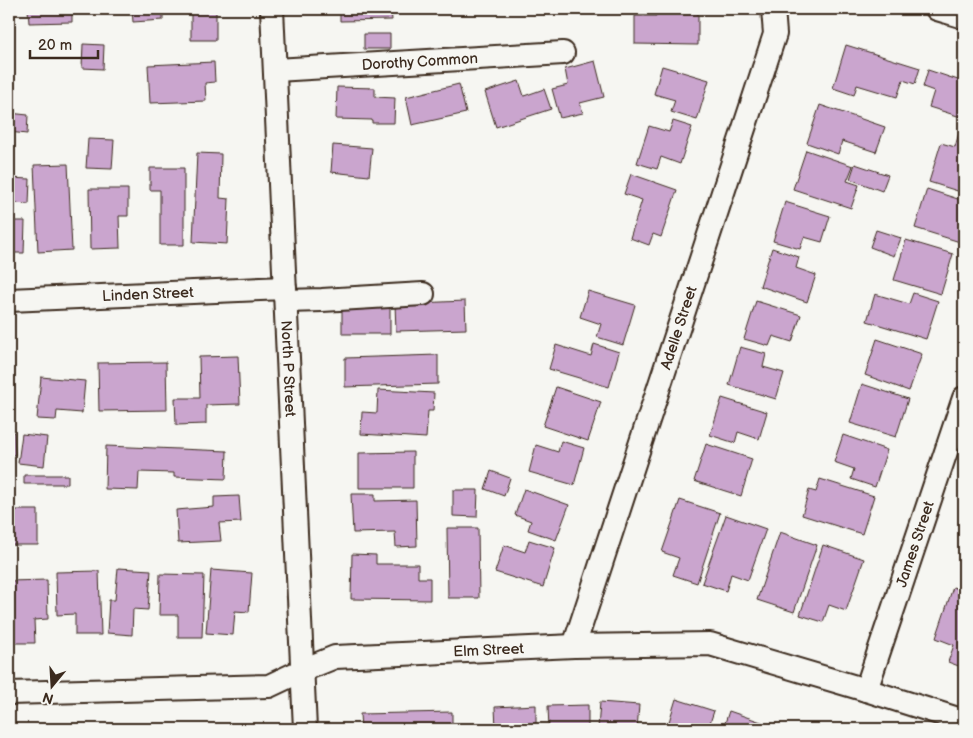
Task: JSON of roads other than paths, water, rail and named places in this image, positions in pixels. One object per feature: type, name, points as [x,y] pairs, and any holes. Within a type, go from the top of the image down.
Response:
[{"type":"street","name":"North P Street","points":[[272,9],[305,729]]},
{"type":"street","name":"Adelle Street","points":[[574,646],[775,34],[773,9]]},
{"type":"street","points":[[937,9],[964,17]]},
{"type":"street","name":"Dorothy Common","points":[[276,70],[562,52]]},
{"type":"street","name":"Linden Street","points":[[9,300],[286,294],[328,300],[423,294]]},
{"type":"street","name":"James Street","points":[[866,690],[964,398]]},
{"type":"street","name":"Elm Street","points":[[9,693],[269,686],[335,657],[574,646],[710,644],[964,721]]}]
